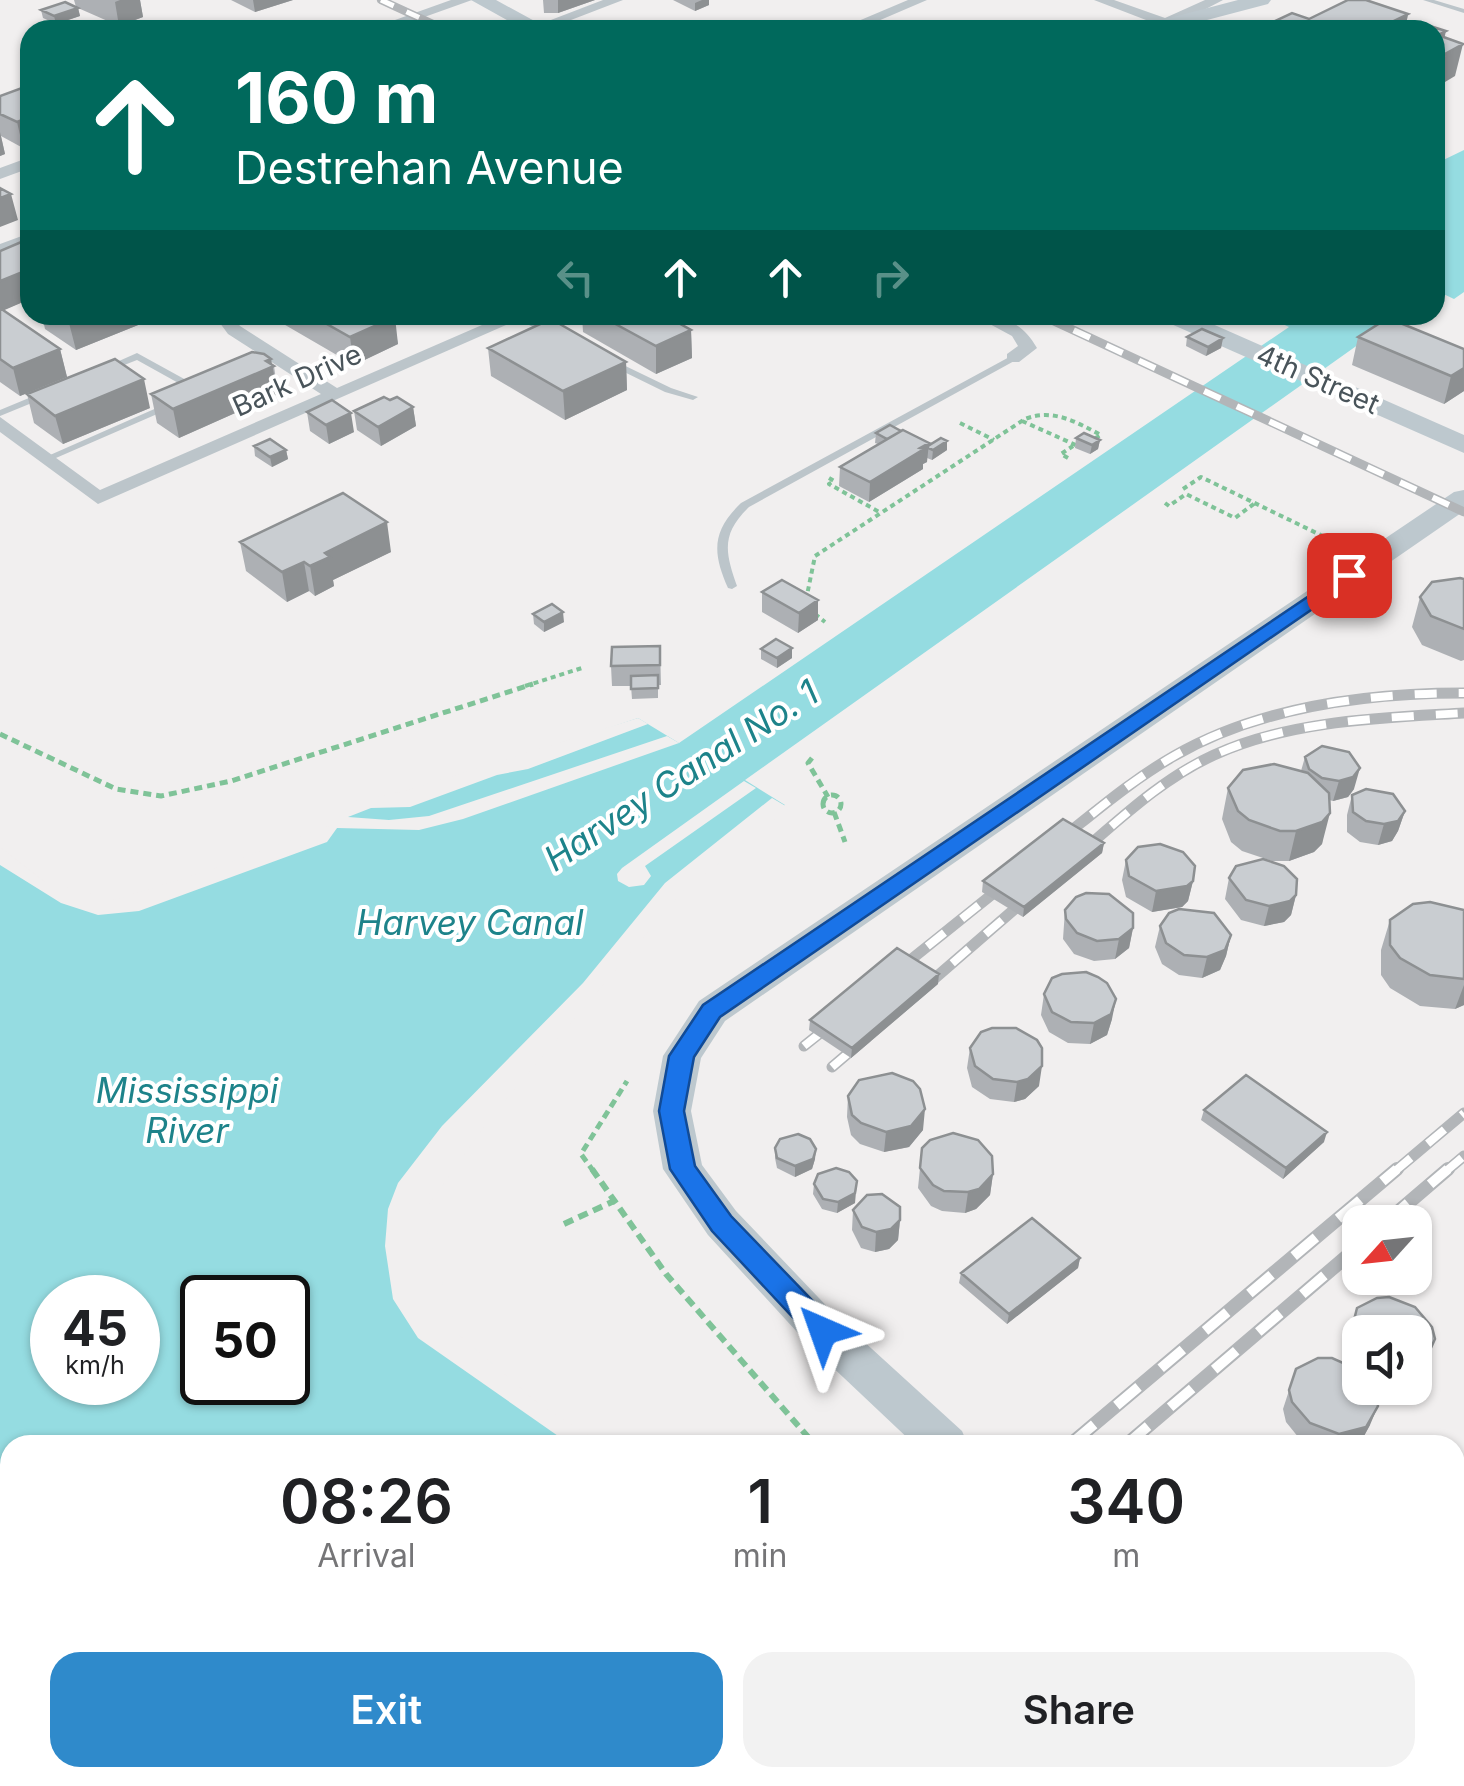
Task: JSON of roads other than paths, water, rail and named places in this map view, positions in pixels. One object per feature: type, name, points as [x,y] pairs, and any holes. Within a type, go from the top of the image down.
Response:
[{"type":"main road","points":[[481,0],[521,20]]},
{"type":"main road","points":[[1193,20],[1258,1]]},
{"type":"main road","points":[[1236,20],[1258,1]]},
{"type":"main road","name":"4th Street","points":[[1193,325],[1464,446]]},
{"type":"main road","points":[[935,1435],[823,1331],[722,1223],[683,1169],[672,1111],[682,1056],[712,1011],[898,880],[1464,498]]},
{"type":"street","points":[[404,20],[465,0]]},
{"type":"street","points":[[563,20],[616,0]]},
{"type":"street","points":[[869,20],[920,0]]},
{"type":"street","points":[[1101,0],[1147,20]]},
{"type":"street","points":[[1180,20],[1216,0]]},
{"type":"street","points":[[230,325],[271,362],[332,393]]},
{"type":"street","name":"Bark Drive","points":[[46,458],[98,498],[495,325]]},
{"type":"street","points":[[1004,325],[1019,332],[1028,348],[1013,358]]},
{"type":"street","points":[[0,424],[46,458]]},
{"type":"lane","points":[[1426,0],[1464,10]]},
{"type":"lane","points":[[539,325],[568,340]]},
{"type":"lane","points":[[46,458],[200,392],[137,356],[86,378]]},
{"type":"lane","points":[[602,357],[668,390],[693,397]]},
{"type":"lane","points":[[732,586],[720,553],[720,535],[729,519],[745,505],[1013,358]]},
{"type":"lane","points":[[0,413],[52,392]]},
{"type":"water","points":[[1464,150],[1464,292],[1454,299],[1445,295],[1445,159]]},
{"type":"water","points":[[1285,325],[1386,325],[745,780],[785,805],[678,889],[487,1114],[417,1213],[452,1336],[537,1409],[582,1435],[0,1435],[0,852],[43,886],[114,905],[337,828],[353,806],[406,796],[638,718],[679,743],[1289,327]]},
{"type":"railway","points":[[381,0],[424,20]]},
{"type":"railway","points":[[1062,325],[1464,512]]},
{"type":"railway","points":[[1057,842],[1158,765],[1242,725],[1352,700],[1464,693]]},
{"type":"railway","points":[[1078,855],[1177,775],[1243,743],[1337,723],[1464,713]]},
{"type":"railway","points":[[893,974],[1010,880]]},
{"type":"railway","points":[[919,992],[1032,894]]},
{"type":"railway","points":[[804,1046],[839,1018]]},
{"type":"railway","points":[[832,1067],[866,1038]]},
{"type":"railway","points":[[1394,1172],[1464,1113]]},
{"type":"railway","points":[[1445,1172],[1464,1156]]},
{"type":"railway","points":[[1081,1435],[1397,1169]]},
{"type":"railway","points":[[1406,1205],[1448,1169]]},
{"type":"railway","points":[[1138,1435],[1342,1260]]},
{"type":"water label","name":"Harvey Canal No. 1","points":[[681,775]]},
{"type":"water label","name":"Harvey Canal","points":[[470,922]]},
{"type":"water label","name":"Mississippi River","points":[[187,1110]]}]
